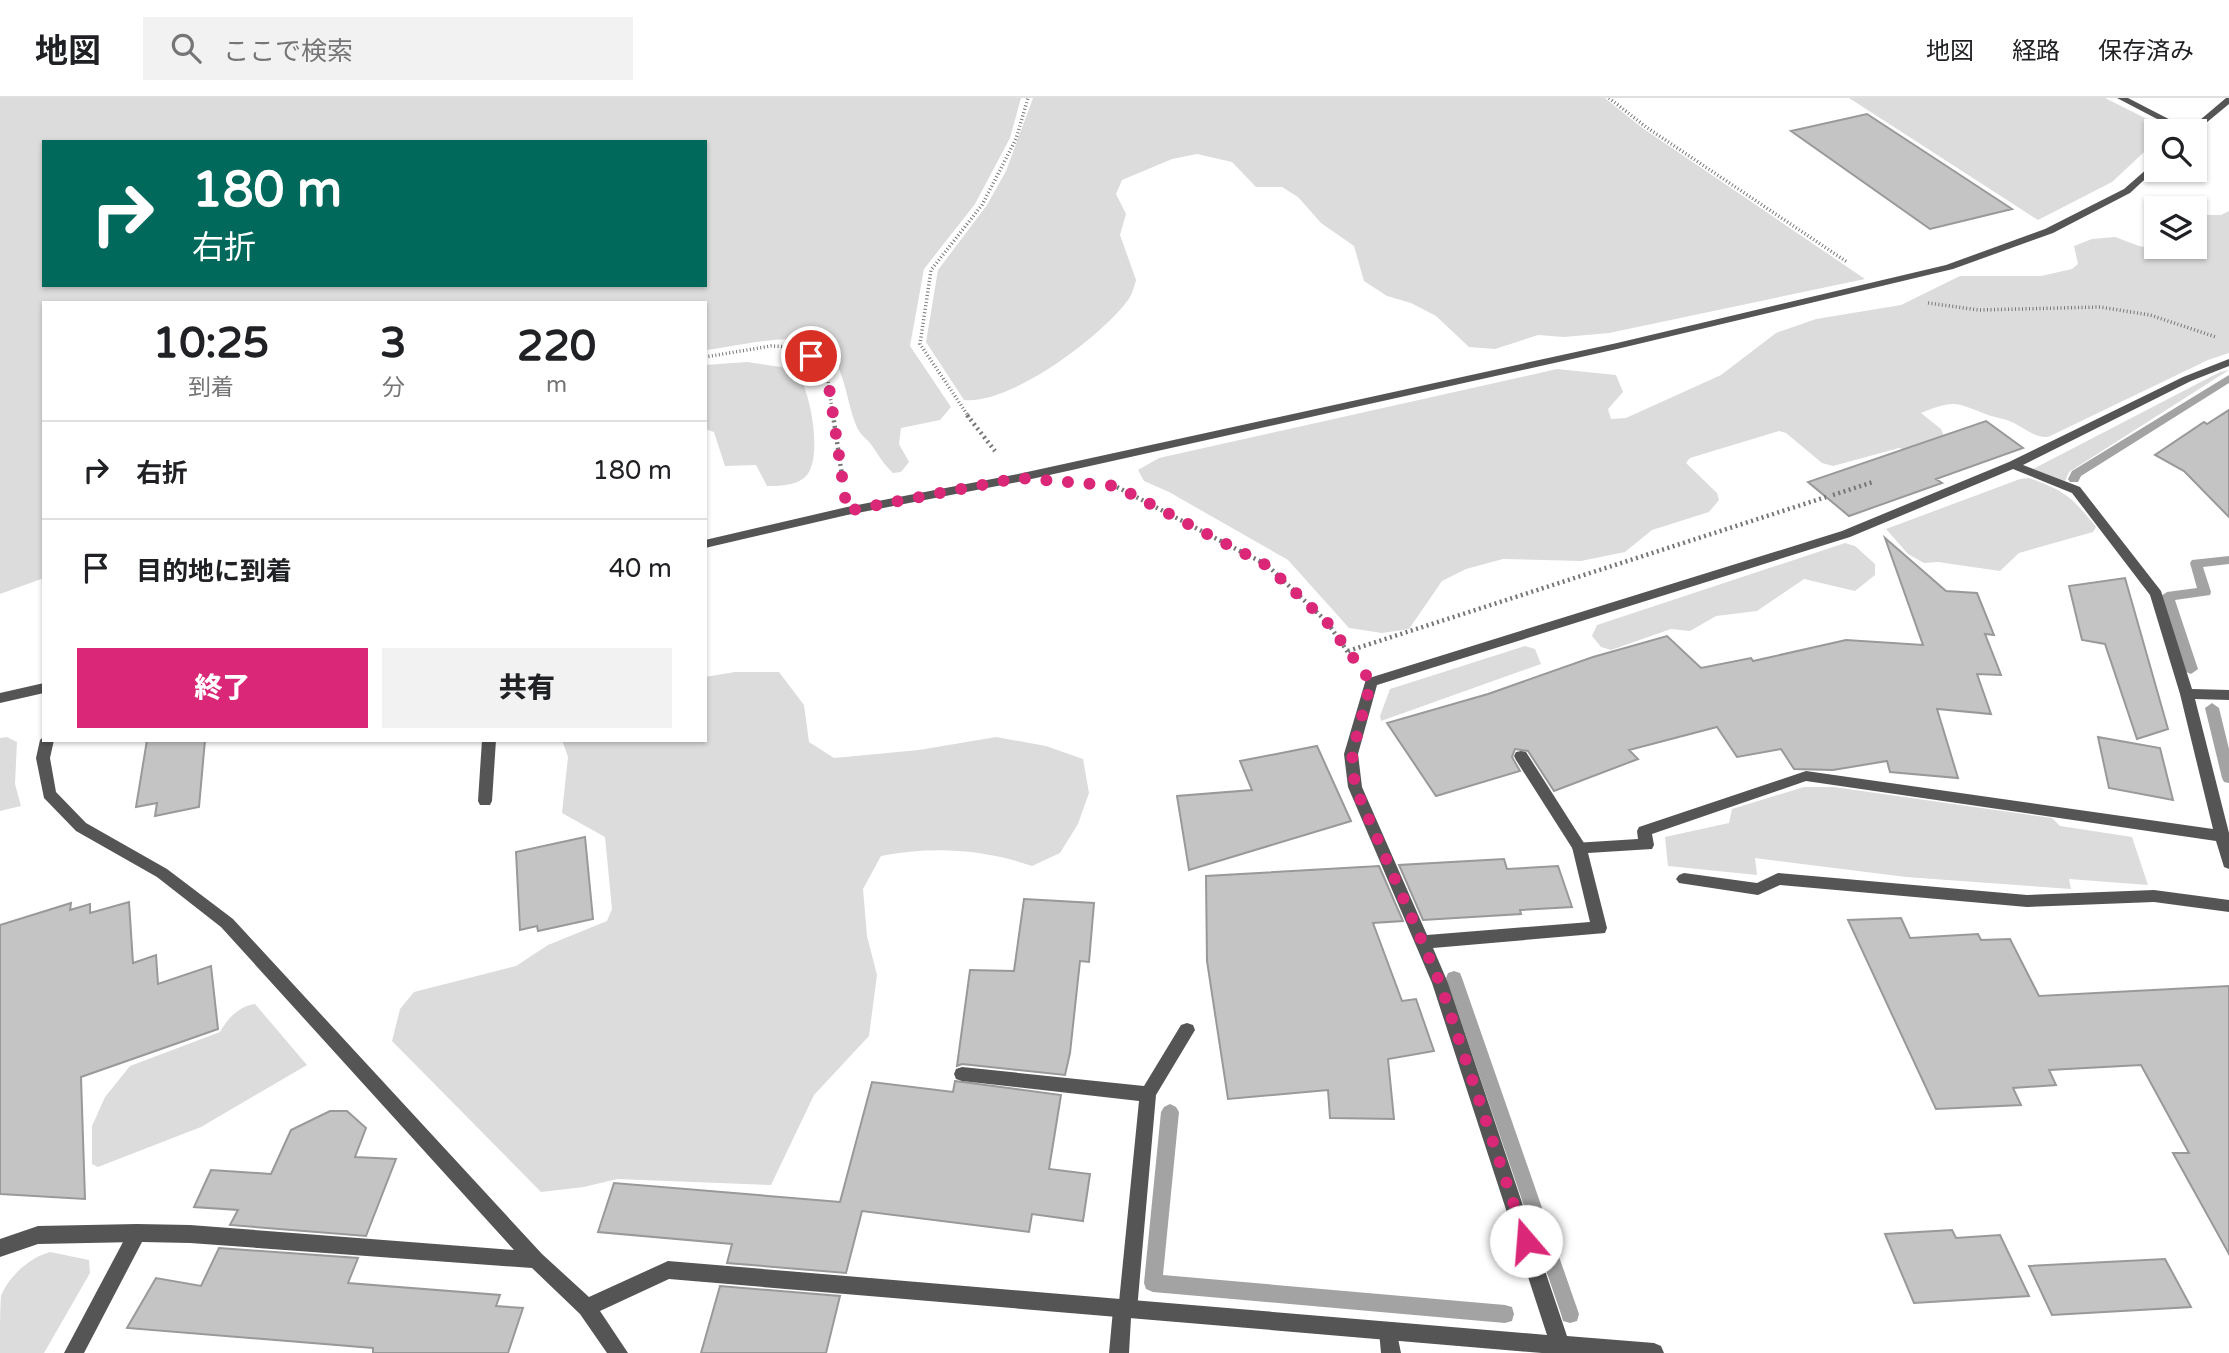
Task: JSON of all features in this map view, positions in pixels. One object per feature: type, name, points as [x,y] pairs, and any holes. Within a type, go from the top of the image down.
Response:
[{"type":"street","points":[[2121,98],[2164,119]]},
{"type":"street","points":[[2204,119],[2229,100]]},
{"type":"street","points":[[707,544],[847,511],[1018,478],[1618,346],[1881,285],[1949,267],[2049,231],[2127,191],[2144,175]]},
{"type":"street","points":[[1560,1344],[1440,983],[1355,787],[1352,754],[1371,682],[1846,534],[2013,465],[2187,379],[2229,362]]},
{"type":"street","points":[[2013,465],[2076,490],[2156,594],[2187,694],[2229,863]]},
{"type":"street","points":[[0,698],[42,688]]},
{"type":"street","points":[[2187,694],[2229,695]]},
{"type":"street","points":[[47,742],[43,758],[49,794],[57,803],[81,827],[162,873],[227,923],[536,1260],[587,1308],[618,1353]]},
{"type":"street","points":[[485,801],[489,742]]},
{"type":"street","points":[[1422,942],[1599,928],[1579,847],[1521,756]]},
{"type":"street","points":[[1579,847],[1647,845],[1644,831],[1807,776],[2222,836]]},
{"type":"street","points":[[1684,879],[1758,888],[1778,879],[2026,901],[2154,896],[2229,906]]},
{"type":"street","points":[[1119,1353],[1148,1094],[1187,1030]]},
{"type":"street","points":[[962,1074],[1148,1094]]},
{"type":"street","points":[[74,1353],[137,1233]]},
{"type":"street","points":[[0,1248],[38,1235],[190,1234],[536,1260]]},
{"type":"street","points":[[587,1308],[668,1270],[1654,1353]]},
{"type":"street","points":[[1388,1331],[1391,1353]]},
{"type":"path","points":[[990,444],[965,412],[920,344],[931,270],[982,205],[1016,139],[1028,98]]},
{"type":"path","points":[[1609,98],[1646,127],[1881,285],[1890,295],[1924,303],[1979,310],[2050,306],[2100,307],[2150,316],[2216,337]]},
{"type":"path","points":[[707,357],[771,346],[796,347],[826,366],[847,511]]},
{"type":"path","points":[[1833,495],[1873,482]]},
{"type":"path","points":[[1116,486],[1266,565],[1327,622],[1371,682]]},
{"type":"path","points":[[1348,652],[1826,497]]},
{"type":"shaded area","points":[[0,98],[1021,98],[1010,138],[975,204],[924,269],[910,346],[951,407],[940,420],[901,428],[899,444],[909,462],[901,472],[893,473],[889,470],[859,431],[842,376],[828,353],[818,344],[792,339],[707,350],[707,301],[42,301],[42,579],[0,594]]},
{"type":"shaded area","points":[[1033,98],[1605,98],[1641,127],[1865,279],[1609,333],[1564,337],[1538,335],[1495,349],[1469,347],[1436,316],[1411,303],[1387,296],[1364,281],[1354,246],[1321,223],[1298,197],[1282,187],[1256,187],[1232,162],[1197,154],[1172,159],[1122,180],[1116,194],[1126,214],[1120,235],[1136,280],[1129,298],[1115,315],[1076,349],[1029,380],[983,399],[964,400],[926,342],[938,270],[987,205],[1006,171]]},
{"type":"shaded area","points":[[1849,98],[2105,98],[2147,119],[2144,119],[2144,152],[2112,182],[2038,220]]},
{"type":"shaded area","points":[[2229,211],[2229,353],[2208,360],[2048,437],[2035,435],[2008,420],[1962,405],[1949,404],[1921,413],[1941,429],[1945,439],[1912,452],[1899,448],[1833,466],[1822,463],[1786,433],[1779,431],[1690,458],[1686,463],[1717,493],[1719,500],[1709,512],[1652,530],[1625,552],[1581,561],[1503,559],[1466,569],[1442,581],[1409,629],[1382,633],[1349,628],[1288,560],[1169,492],[1144,481],[1138,470],[1159,458],[1557,369],[1616,375],[1623,392],[1608,409],[1611,419],[1626,418],[1721,375],[1776,333],[1816,319],[1901,305],[1960,276],[2041,276],[2072,269],[2078,264],[2074,246],[2092,239],[2115,237],[2144,247],[2144,259],[2207,259],[2207,215],[2221,215]]},
{"type":"shaded area","points":[[747,362],[795,369],[806,391],[813,424],[814,457],[804,478],[795,483],[767,486],[756,465],[725,466],[714,432],[707,430],[707,365]]},
{"type":"shaded area","points":[[2229,370],[2069,472],[2065,481],[2033,469],[2220,372]]},
{"type":"shaded area","points":[[2029,478],[2060,491],[2074,502],[2096,527],[2093,532],[2019,553],[2000,571],[1938,562],[1924,563],[1908,554],[1886,529],[2020,479]]},
{"type":"shaded area","points":[[1845,543],[1855,546],[1875,564],[1875,575],[1855,591],[1804,579],[1757,611],[1716,616],[1690,631],[1671,629],[1611,650],[1601,647],[1592,636],[1597,625]]},
{"type":"shaded area","points":[[1525,646],[1535,649],[1541,664],[1381,721],[1380,716],[1390,689]]},
{"type":"shaded area","points":[[735,672],[779,672],[804,705],[809,742],[834,758],[919,750],[996,737],[1046,746],[1083,759],[1089,793],[1078,824],[1060,853],[1032,866],[995,856],[957,851],[919,851],[881,856],[863,889],[867,936],[877,975],[869,1036],[814,1095],[771,1185],[617,1179],[584,1187],[541,1192],[392,1041],[400,1009],[414,992],[516,966],[548,945],[607,921],[612,909],[605,837],[562,813],[568,757],[563,742],[707,742],[707,677]]},
{"type":"shaded area","points":[[7,737],[17,742],[15,784],[21,806],[0,811],[0,738]]},
{"type":"shaded area","points":[[1804,787],[1834,787],[2052,818],[2060,826],[2132,837],[2148,885],[2069,879],[2071,889],[1906,877],[1755,858],[1757,875],[1668,866],[1665,837],[1729,823],[1732,809]]},
{"type":"shaded area","points":[[255,1004],[307,1065],[201,1127],[98,1167],[92,1164],[92,1126],[105,1097],[130,1066],[220,1032],[234,1014]]},
{"type":"shaded area","points":[[50,1252],[89,1260],[90,1273],[44,1353],[0,1353],[1,1296],[14,1275],[27,1263]]},
{"type":"building","points":[[1867,114],[2012,209],[1930,229],[1791,131]]},
{"type":"building","points":[[2229,410],[2229,517],[2184,471],[2155,455],[2204,422],[2207,424]]},
{"type":"building","points":[[1986,421],[2023,448],[1936,479],[1942,483],[1849,516],[1808,482]]},
{"type":"building","points":[[1885,538],[1946,591],[1977,593],[1994,635],[1985,634],[2001,675],[1977,674],[1991,714],[1937,709],[1958,778],[1890,772],[1887,761],[1833,770],[1794,769],[1781,749],[1737,757],[1717,727],[1629,750],[1638,759],[1554,791],[1528,751],[1515,749],[1512,757],[1520,771],[1436,796],[1387,723],[1488,694],[1593,657],[1667,636],[1701,668],[1751,658],[1753,661],[1846,640],[1923,645]]},
{"type":"building","points":[[2125,578],[2168,729],[2137,739],[2105,644],[2082,640],[2069,586]]},
{"type":"building","points":[[2098,737],[2160,748],[2173,800],[2109,788]]},
{"type":"building","points":[[147,742],[205,742],[199,807],[155,816],[157,803],[136,807]]},
{"type":"building","points":[[1317,746],[1351,821],[1189,870],[1177,796],[1252,790],[1240,761]]},
{"type":"building","points":[[585,837],[593,919],[538,931],[537,926],[520,930],[516,852]]},
{"type":"building","points":[[1504,859],[1507,869],[1558,866],[1572,907],[1520,910],[1521,914],[1423,920],[1399,865]]},
{"type":"building","points":[[1379,866],[1403,921],[1373,923],[1402,1001],[1416,999],[1434,1051],[1388,1059],[1394,1119],[1330,1118],[1328,1090],[1228,1099],[1207,961],[1206,876]]},
{"type":"building","points":[[1024,899],[1094,903],[1089,962],[1080,961],[1065,1075],[962,1064],[957,1066],[970,970],[1014,971]]},
{"type":"building","points":[[129,902],[133,963],[156,955],[158,984],[211,966],[218,1029],[81,1077],[85,1199],[0,1194],[0,925],[71,903],[70,910],[90,904],[90,913]]},
{"type":"building","points":[[1901,918],[1910,938],[1978,934],[1981,940],[2010,939],[2039,996],[2229,986],[2229,1254],[2173,1153],[2189,1153],[2141,1065],[2049,1070],[2056,1085],[2013,1088],[2021,1105],[1936,1109],[1848,920]]},
{"type":"building","points":[[955,1081],[1061,1095],[1049,1169],[1090,1174],[1083,1221],[1032,1214],[1029,1232],[862,1211],[846,1273],[727,1263],[732,1244],[598,1232],[614,1183],[840,1202],[872,1082],[953,1092]]},
{"type":"building","points":[[330,1111],[347,1111],[366,1128],[355,1157],[396,1159],[366,1236],[230,1225],[238,1210],[194,1207],[211,1170],[271,1174],[291,1130]]},
{"type":"building","points":[[1952,1230],[1956,1238],[2000,1235],[2029,1296],[1914,1303],[1885,1234]]},
{"type":"building","points":[[219,1248],[358,1258],[348,1283],[500,1295],[496,1306],[523,1308],[508,1353],[373,1353],[373,1348],[127,1328],[156,1278],[201,1286]]},
{"type":"building","points":[[2165,1259],[2191,1307],[2052,1315],[2029,1266]]},
{"type":"building","points":[[720,1286],[840,1296],[826,1353],[701,1353]]},
{"type":"waterway","points":[[2074,479],[2076,474],[2229,378]]},
{"type":"waterway","points":[[2191,669],[2167,596],[2205,592],[2196,563],[2229,560]]},
{"type":"waterway","points":[[2212,708],[2229,778]]},
{"type":"waterway","points":[[1454,978],[1570,1314]]},
{"type":"waterway","points":[[1170,1112],[1153,1283],[1505,1314]]},
{"type":"route","points":[[811,356],[826,366],[847,511],[1018,478],[1116,486],[1266,565],[1327,622],[1371,682],[1352,754],[1355,787],[1440,983],[1526,1241]]}]
